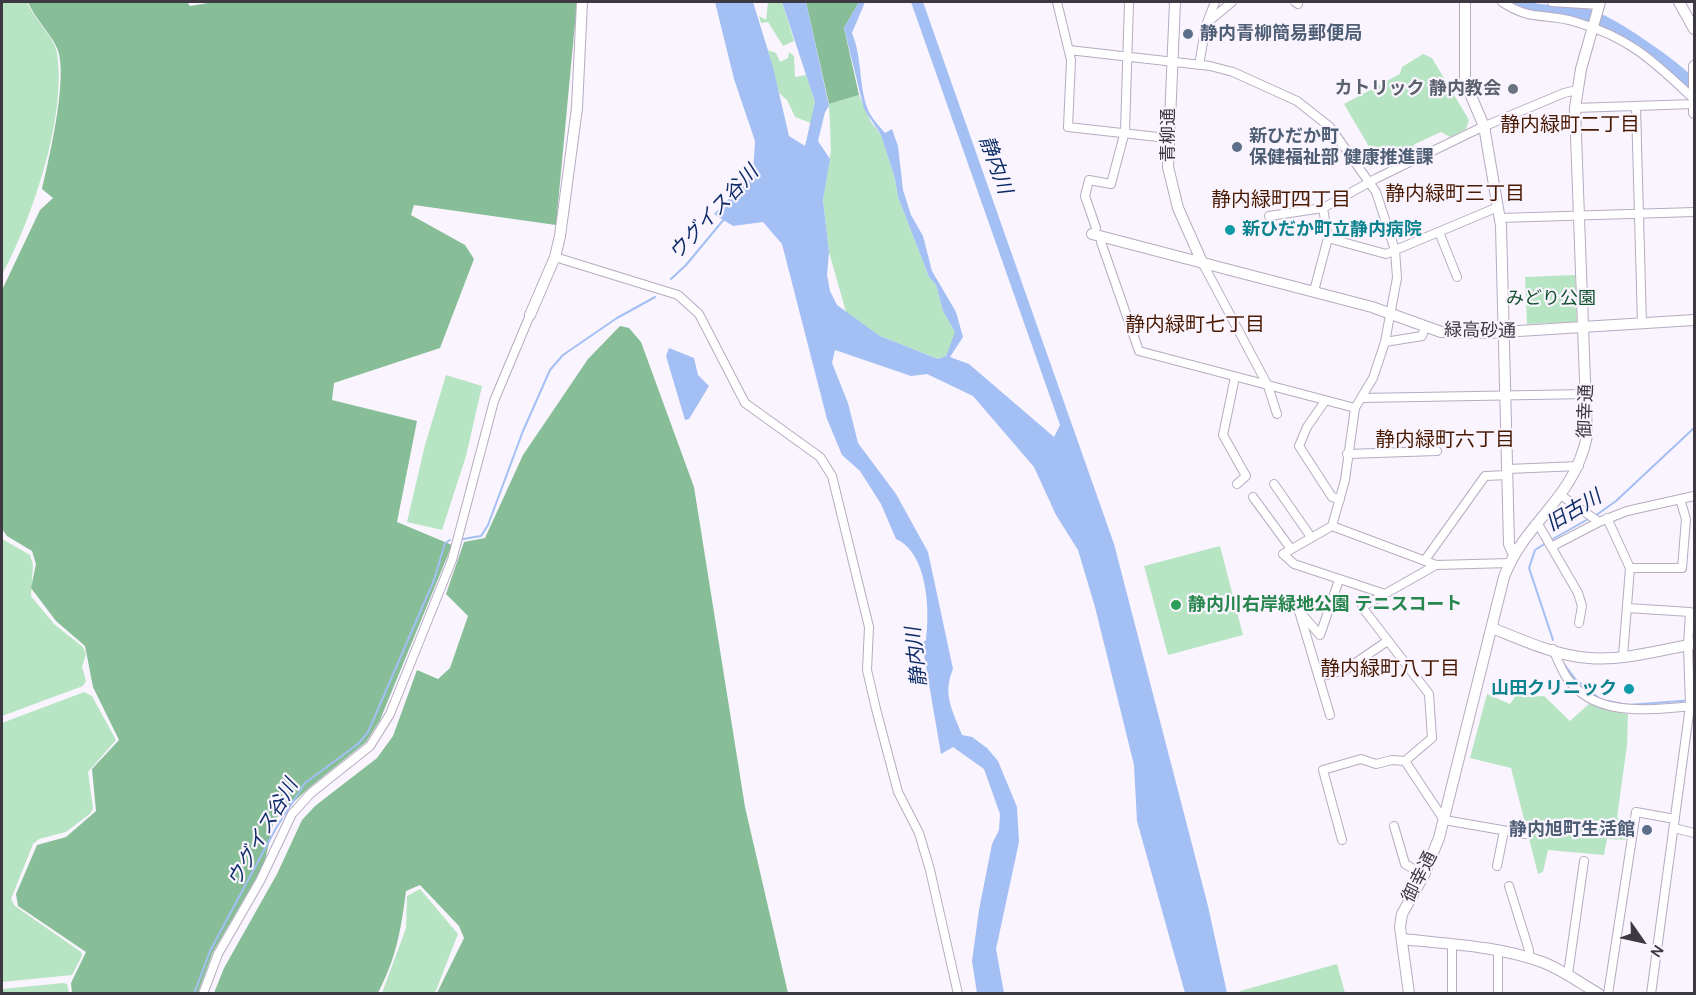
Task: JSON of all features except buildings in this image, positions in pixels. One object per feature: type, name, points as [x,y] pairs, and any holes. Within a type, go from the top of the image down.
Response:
[{"type":"street","points":[[203,993],[218,954],[260,880],[292,813],[311,793],[370,747],[382,729],[422,639],[452,560],[494,401],[555,257],[564,213],[576,108],[582,2]]},
{"type":"street","points":[[1057,2],[1070,50],[1068,127],[1125,131],[1167,138]]},
{"type":"street","points":[[1094,231],[1085,196],[1089,180],[1111,184],[1125,131],[1129,2]]},
{"type":"street","name":"青柳通","points":[[1175,2],[1167,138],[1168,166],[1178,208],[1202,262]]},
{"type":"street","points":[[1199,65],[1206,25],[1215,2]]},
{"type":"street","points":[[1206,25],[1232,2]]},
{"type":"street","points":[[1342,840],[1323,770],[1360,759],[1376,764],[1392,760],[1405,761],[1432,738],[1429,694],[1386,642],[1362,607],[1436,565],[1512,559],[1509,544],[1505,332],[1499,212],[1484,126],[1465,82],[1465,2]]},
{"type":"street","points":[[1502,2],[1526,15],[1593,25],[1616,35],[1660,66],[1694,99]]},
{"type":"street","points":[[1552,2],[1599,5]]},
{"type":"street","points":[[1679,2],[1695,29]]},
{"type":"street","name":"御幸通","points":[[1409,993],[1402,939],[1402,914],[1424,875],[1444,820],[1492,628],[1512,559],[1562,496],[1579,466],[1587,436],[1588,394],[1575,108],[1577,90],[1599,5]]},
{"type":"street","points":[[1070,50],[1199,65],[1233,72],[1304,105],[1336,134],[1370,182],[1395,250],[1397,278],[1385,342],[1373,378],[1355,408],[1340,499],[1332,526],[1283,554],[1294,564],[1385,594]]},
{"type":"street","points":[[1695,66],[1695,113]]},
{"type":"street","points":[[1269,216],[1323,208],[1370,182],[1484,126],[1564,93],[1577,90]]},
{"type":"street","points":[[1575,108],[1694,104]]},
{"type":"street","points":[[1636,106],[1642,324]]},
{"type":"street","points":[[1314,291],[1328,238],[1323,208]]},
{"type":"street","points":[[1328,238],[1386,254],[1439,232],[1499,212],[1580,216],[1695,212]]},
{"type":"street","name":"緑高砂通","points":[[1094,231],[1314,291],[1391,314],[1425,327],[1466,334],[1695,320]]},
{"type":"street","points":[[1439,232],[1457,277]]},
{"type":"street","points":[[1101,242],[1139,351],[1355,408]]},
{"type":"street","points":[[555,257],[678,295],[699,314],[745,403],[820,457],[832,476],[869,627],[867,670],[874,699],[898,792],[919,833],[930,870],[958,993]]},
{"type":"street","points":[[1202,262],[1268,386],[1277,414]]},
{"type":"street","points":[[1385,342],[1422,336],[1425,327]]},
{"type":"street","points":[[1235,377],[1223,435],[1246,476],[1237,484]]},
{"type":"street","points":[[1361,398],[1588,394]]},
{"type":"street","points":[[1325,401],[1307,427],[1299,446],[1332,497],[1340,499]]},
{"type":"street","points":[[1347,454],[1437,451]]},
{"type":"street","points":[[1425,560],[1485,476],[1579,466]]},
{"type":"street","points":[[1274,484],[1311,537]]},
{"type":"street","points":[[1562,496],[1598,520],[1630,568],[1623,656]]},
{"type":"street","points":[[1550,544],[1598,520],[1695,496]]},
{"type":"street","points":[[1253,497],[1291,549]]},
{"type":"street","points":[[1630,568],[1682,568],[1686,519],[1680,498]]},
{"type":"street","points":[[1538,524],[1578,593],[1582,606],[1579,623]]},
{"type":"street","points":[[1332,526],[1436,565]]},
{"type":"street","points":[[1330,715],[1299,611],[1320,635],[1339,580]]},
{"type":"street","points":[[1627,608],[1690,612],[1691,703],[1651,993]]},
{"type":"street","points":[[1492,628],[1553,649],[1589,658],[1623,656],[1691,645]]},
{"type":"street","points":[[1319,677],[1345,670],[1386,642]]},
{"type":"street","points":[[1553,649],[1567,677],[1578,690],[1588,698],[1605,705],[1617,709],[1691,703]]},
{"type":"street","points":[[1405,761],[1444,820],[1525,834]]},
{"type":"street","points":[[1608,993],[1636,812],[1695,833]]},
{"type":"street","points":[[1394,826],[1405,864],[1424,875]]},
{"type":"street","points":[[1497,866],[1504,831]]},
{"type":"street","points":[[1568,974],[1584,861]]},
{"type":"street","points":[[1509,886],[1529,950],[1529,958]]},
{"type":"street","points":[[1402,939],[1498,951],[1529,958],[1568,974],[1599,993]]},
{"type":"street","points":[[1452,945],[1452,993]]},
{"type":"street","points":[[1498,951],[1498,993]]},
{"type":"green space","points":[[2,2],[27,2],[55,47],[59,79],[52,137],[44,167],[25,226],[2,275]]},
{"type":"green space","points":[[28,2],[187,2],[190,6],[214,2],[577,2],[556,225],[414,205],[411,215],[465,245],[474,259],[440,348],[334,383],[332,400],[417,421],[397,522],[452,545],[380,720],[366,742],[310,787],[274,820],[264,865],[213,952],[198,993],[72,993],[71,983],[86,952],[18,906],[16,894],[37,845],[66,837],[96,811],[92,769],[119,740],[93,687],[85,646],[56,621],[31,588],[36,564],[32,551],[7,536],[2,529],[2,290],[40,210],[53,198],[42,189],[57,117],[61,77],[57,48]]},
{"type":"green space","points":[[768,2],[782,2],[794,41],[783,46],[768,22],[761,23],[759,16],[766,20]]},
{"type":"green space","points":[[806,2],[859,2],[844,28],[859,95],[829,104]]},
{"type":"green space","points":[[768,50],[776,53],[780,62],[788,58],[789,52],[794,56],[795,77],[806,75],[815,102],[811,123],[795,117],[787,100],[779,93]]},
{"type":"green space","points":[[1423,54],[1432,58],[1469,120],[1466,129],[1450,137],[1441,132],[1415,144],[1407,154],[1387,156],[1371,150],[1344,104],[1400,74],[1402,67]]},
{"type":"green space","points":[[859,95],[871,122],[881,135],[895,179],[898,197],[929,277],[936,285],[943,311],[956,333],[946,356],[938,359],[880,336],[846,312],[829,252],[823,200],[831,150],[829,104]]},
{"type":"green space","name":"みどり公園","points":[[1575,275],[1577,322],[1527,324],[1525,277]]},
{"type":"green space","points":[[620,326],[629,328],[641,342],[694,487],[745,807],[788,993],[437,993],[464,938],[459,926],[420,885],[406,891],[397,944],[378,993],[214,993],[224,968],[277,874],[302,820],[315,806],[377,758],[393,736],[417,670],[438,679],[450,668],[468,616],[446,594],[464,542],[485,538],[523,455],[588,359]]},
{"type":"green space","points":[[446,375],[482,386],[466,456],[442,530],[407,522],[425,445]]},
{"type":"green space","points":[[2,539],[30,555],[33,565],[31,596],[54,624],[83,647],[86,654],[82,667],[86,681],[83,686],[2,716]]},
{"type":"green space","points":[[1220,546],[1243,635],[1168,655],[1144,566]]},
{"type":"green space","points":[[84,692],[92,696],[116,740],[88,772],[93,808],[91,813],[66,832],[39,839],[33,844],[11,899],[15,906],[81,952],[82,956],[72,975],[2,982],[2,723]]},
{"type":"green space","points":[[1487,694],[1510,704],[1517,694],[1524,697],[1544,696],[1570,721],[1590,703],[1606,710],[1628,714],[1627,745],[1617,818],[1632,820],[1628,840],[1607,839],[1604,855],[1548,850],[1543,872],[1538,874],[1511,768],[1470,758]]},
{"type":"green space","points":[[420,889],[458,934],[435,993],[382,993],[406,928],[407,896]]},
{"type":"green space","points":[[1337,964],[1345,993],[1241,993],[1240,991]]},
{"type":"green space","points":[[67,984],[69,993],[2,993],[2,989]]},
{"type":"water","points":[[715,2],[753,2],[773,67],[789,136],[805,146],[815,102],[782,2],[806,2],[829,106],[825,112],[818,141],[830,159],[823,200],[829,252],[827,275],[830,291],[837,305],[880,336],[938,359],[946,356],[955,332],[943,311],[936,285],[929,277],[898,197],[895,179],[881,135],[864,109],[844,28],[859,2],[865,2],[852,33],[858,53],[866,105],[885,133],[892,129],[898,146],[903,190],[911,215],[923,236],[932,271],[956,312],[963,337],[950,357],[969,364],[1054,437],[1060,425],[911,2],[923,2],[1114,544],[1208,906],[1227,993],[1185,993],[1137,821],[1134,765],[1095,607],[1078,550],[1056,515],[1034,467],[973,396],[927,374],[911,376],[835,350],[832,363],[848,403],[858,443],[896,494],[928,552],[953,669],[948,687],[955,718],[962,735],[972,737],[987,748],[998,761],[1017,807],[1019,842],[996,949],[1004,993],[977,993],[972,961],[979,910],[992,844],[999,830],[1000,814],[984,769],[953,747],[941,754],[922,643],[926,640],[928,614],[921,569],[907,546],[896,539],[881,504],[860,471],[842,455],[827,419],[782,244],[763,222],[733,226],[714,214],[753,174],[755,141],[734,79]]},
{"type":"water","points":[[669,348],[694,358],[698,375],[709,386],[689,419],[685,420],[666,356]]},
{"type":"waterway","points":[[1511,2],[1528,8],[1584,14],[1595,18],[1625,34],[1659,57],[1694,88]]},
{"type":"waterway","name":"ウグイス谷川","points":[[671,279],[686,265],[725,218]]},
{"type":"waterway","name":"ウグイス谷川","points":[[463,539],[481,536],[488,525],[523,431],[550,370],[563,355],[617,318],[655,297]]},
{"type":"waterway","name":"旧古川","points":[[1595,516],[1616,501],[1694,428]]},
{"type":"waterway","name":"旧古川","points":[[1551,540],[1590,518]]},
{"type":"waterway","name":"ウグイス谷川","points":[[194,994],[210,951],[276,828],[305,783],[358,744],[368,732],[434,580],[445,543],[450,540]]},
{"type":"waterway","name":"旧古川","points":[[1546,543],[1535,550],[1529,568],[1553,640]]},
{"type":"waterway","name":"旧古川","points":[[1564,664],[1576,680],[1600,699]]},
{"type":"waterway","name":"旧古川","points":[[1608,701],[1628,705],[1694,700]]},
{"type":"place","name":"静内青柳簡易郵便局","points":[[1188,34]]},
{"type":"place","name":"カトリック 静内教会","points":[[1513,89]]},
{"type":"place","name":"新ひだか町 保健福祉部 健康推進課","points":[[1237,147]]},
{"type":"place","name":"新ひだか町立静内病院","points":[[1230,230]]},
{"type":"place","name":"静内川右岸緑地公園 テニスコート","points":[[1176,605]]},
{"type":"place","name":"山田クリニック","points":[[1629,689]]},
{"type":"place","name":"静内旭町生活館","points":[[1647,830]]},
{"type":"district","name":"静内緑町二丁目","points":[[1570,125]]},
{"type":"district","name":"静内緑町三丁目","points":[[1455,194]]},
{"type":"district","name":"静内緑町四丁目","points":[[1281,200]]},
{"type":"district","name":"静内緑町七丁目","points":[[1195,325]]},
{"type":"district","name":"静内緑町六丁目","points":[[1445,440]]},
{"type":"district","name":"静内緑町八丁目","points":[[1390,669]]},
{"type":"water label","name":"静内川","points":[[995,165]]},
{"type":"water label","name":"静内川","points":[[917,657]]}]
